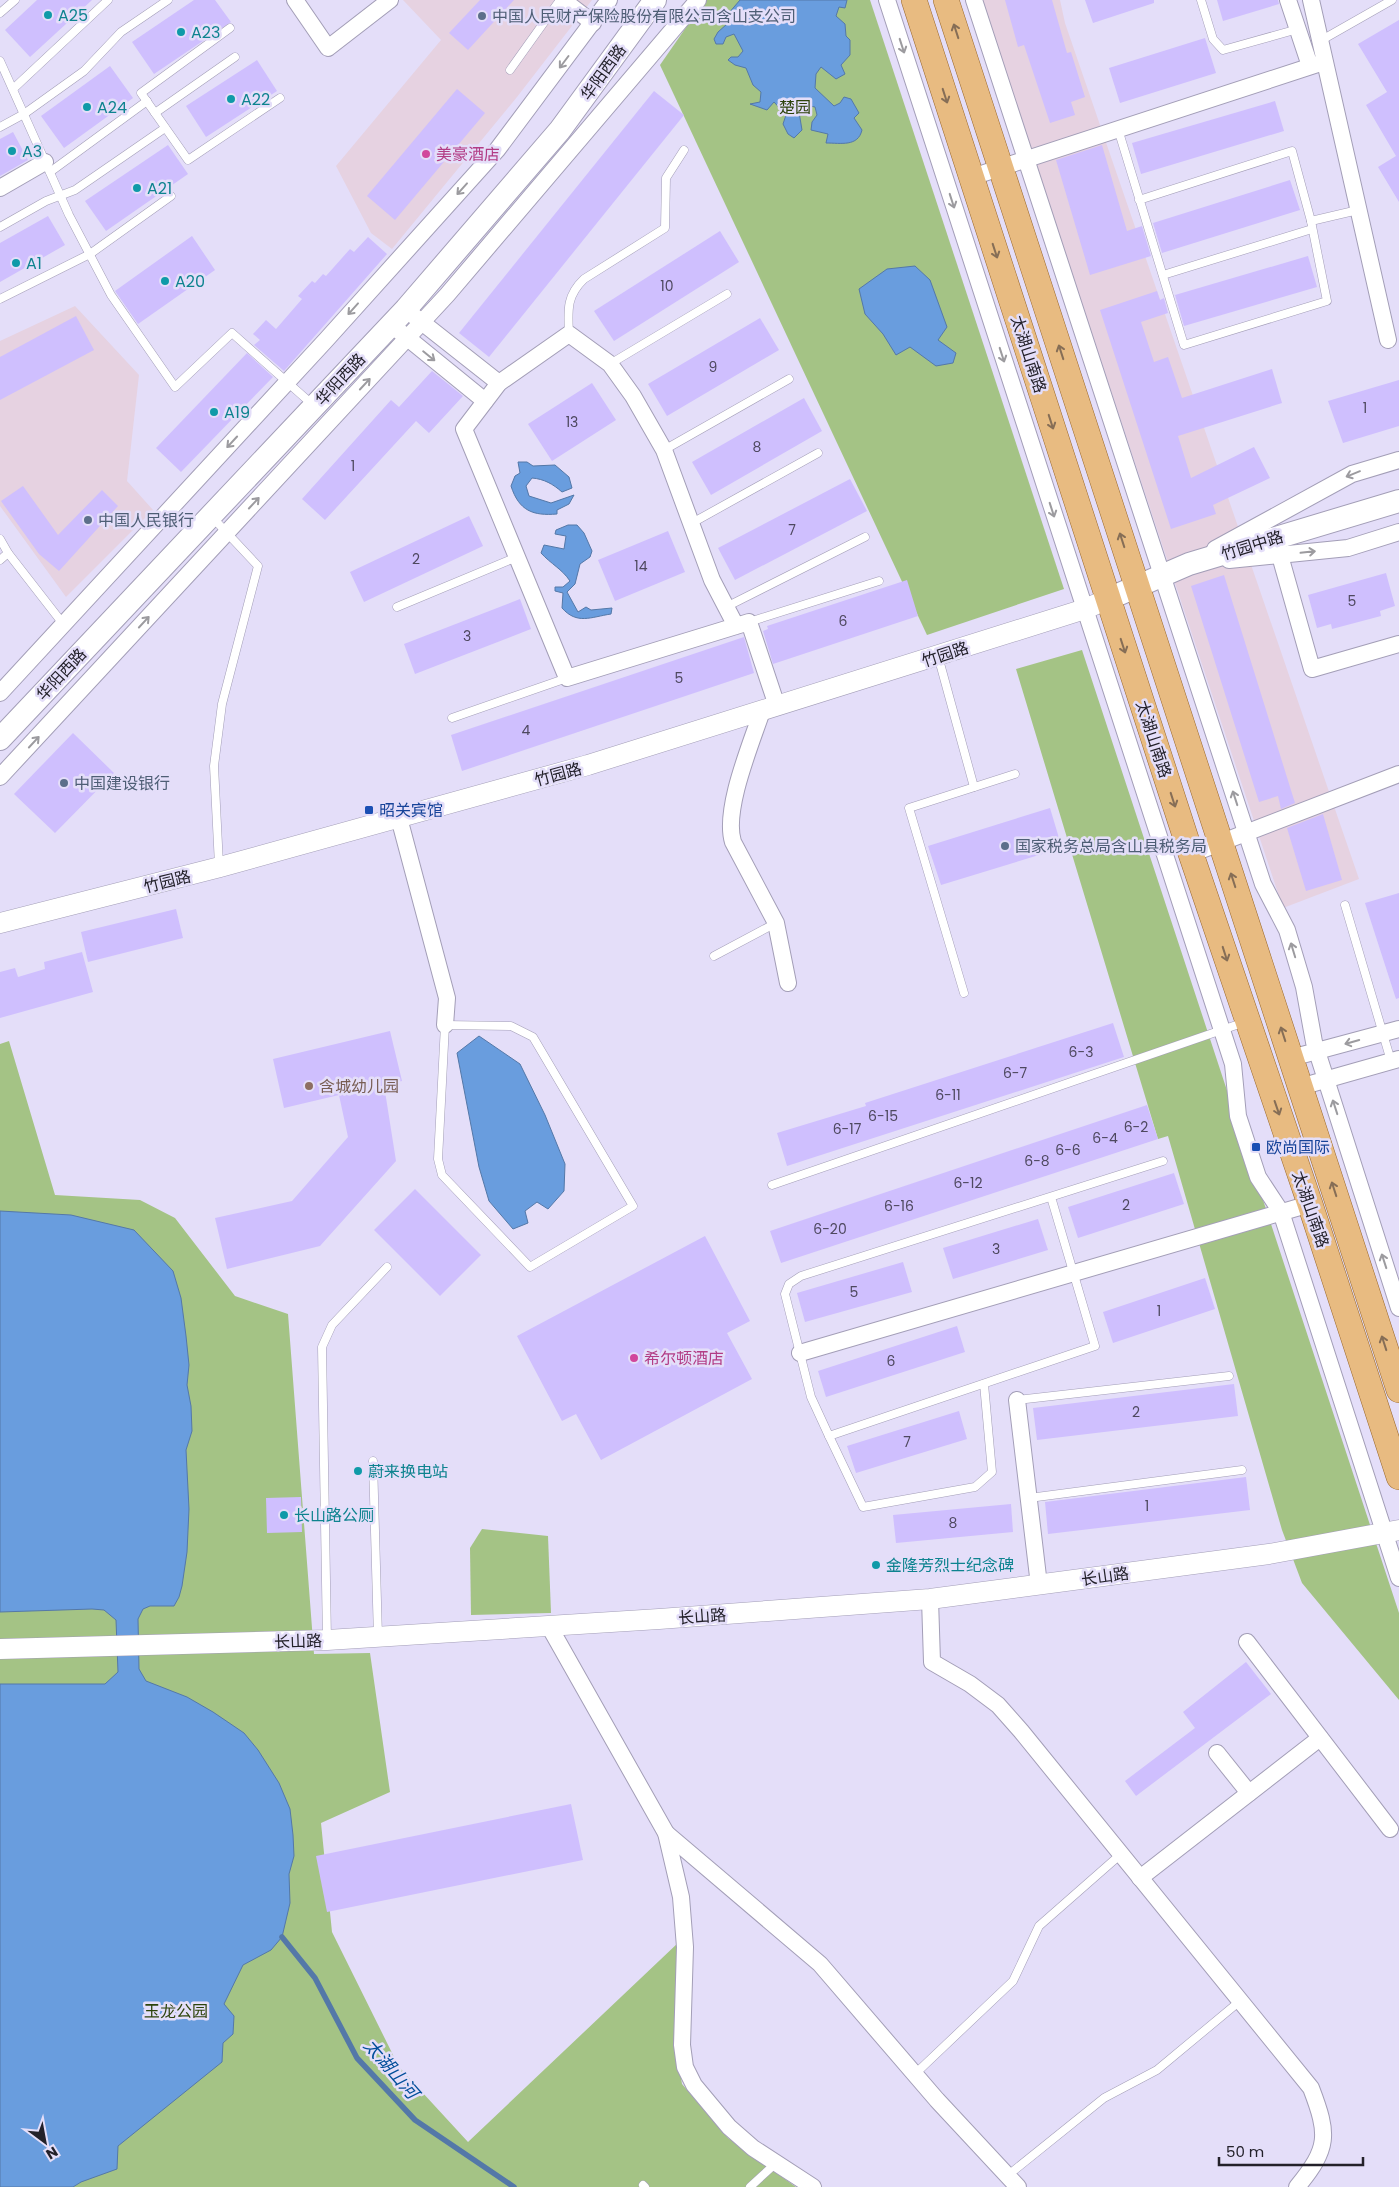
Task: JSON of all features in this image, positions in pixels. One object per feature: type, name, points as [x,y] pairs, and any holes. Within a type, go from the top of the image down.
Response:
[{"type":"main road","name":"华阳西路","points":[[0,738],[314,406],[406,324],[560,130],[655,0]]},
{"type":"main road","name":"太湖山南路","points":[[914,0],[1191,854],[1310,1204],[1399,1477]]},
{"type":"main road","name":"太湖山南路","points":[[946,0],[1399,1390]]},
{"type":"main road","name":"竹园中路","points":[[1108,599],[1189,564],[1399,500]]},
{"type":"street","points":[[294,0],[328,48],[390,0]]},
{"type":"street","points":[[562,0],[594,23]]},
{"type":"street","points":[[0,693],[497,150],[594,23],[609,0]]},
{"type":"street","points":[[0,777],[227,533],[406,324],[698,0]]},
{"type":"street","points":[[887,0],[1233,1064],[1238,1116],[1258,1177],[1281,1212],[1392,1531],[1399,1578]]},
{"type":"street","points":[[974,0],[1246,832],[1264,884],[1287,930],[1304,987],[1317,1051],[1399,1308]]},
{"type":"street","points":[[1288,0],[1298,29],[1317,64],[1358,210],[1388,340]]},
{"type":"street","points":[[1311,0],[1320,42],[1317,64]]},
{"type":"street","points":[[972,177],[1317,64]]},
{"type":"street","points":[[0,188],[47,167]]},
{"type":"street","points":[[406,324],[499,382]]},
{"type":"street","points":[[406,324],[485,401]]},
{"type":"street","points":[[743,624],[567,678],[464,429],[499,382],[569,334],[610,364],[633,396],[664,450],[712,580],[726,607],[743,624],[769,709],[739,782],[730,819],[730,832],[733,842],[776,923],[788,982]]},
{"type":"street","points":[[1189,564],[1352,474],[1399,460]]},
{"type":"street","points":[[1189,564],[1348,548],[1399,532]]},
{"type":"street","points":[[1275,538],[1312,669],[1399,644]]},
{"type":"street","name":"竹园路","points":[[0,923],[220,867],[588,766],[1085,609],[1108,599]]},
{"type":"street","points":[[1191,854],[1399,774]]},
{"type":"street","points":[[399,818],[447,998],[445,1025]]},
{"type":"street","points":[[1291,1058],[1399,1029]]},
{"type":"street","points":[[1300,1087],[1395,1060]]},
{"type":"street","points":[[800,1353],[1310,1204]]},
{"type":"street","points":[[1017,1400],[1039,1585]]},
{"type":"street","name":"长山路","points":[[0,1649],[328,1640],[930,1599],[1269,1554],[1392,1531]]},
{"type":"street","points":[[930,1599],[932,1662],[970,1684],[998,1705],[1311,2088],[1321,2113],[1324,2133],[1322,2152],[1311,2170],[1297,2187]]},
{"type":"street","points":[[549,1626],[666,1833],[681,1897],[685,1947],[682,2045],[685,2068],[694,2085],[729,2127],[753,2148],[813,2187]]},
{"type":"street","points":[[1247,1642],[1390,1829]]},
{"type":"street","points":[[1140,1878],[1320,1738]]},
{"type":"street","points":[[1217,1753],[1249,1793]]},
{"type":"street","points":[[666,1833],[820,1964],[915,2074],[1012,2181]]},
{"type":"lane","points":[[0,14],[15,0]]},
{"type":"lane","points":[[13,89],[108,0]]},
{"type":"lane","points":[[0,127],[24,114],[84,71],[121,32],[168,0]]},
{"type":"lane","points":[[510,70],[562,0]]},
{"type":"lane","points":[[1201,0],[1213,39],[1223,50],[1298,29]]},
{"type":"lane","points":[[1320,42],[1392,0]]},
{"type":"lane","points":[[230,28],[141,93],[188,160],[280,98]]},
{"type":"lane","points":[[155,113],[235,57]]},
{"type":"lane","points":[[0,62],[60,196],[111,296],[175,387],[232,333],[314,406]]},
{"type":"lane","points":[[47,167],[147,101]]},
{"type":"lane","points":[[0,227],[46,201],[75,190],[166,128]]},
{"type":"lane","points":[[1118,129],[1139,200],[1184,345],[1327,301],[1311,225],[1292,151],[1139,200]]},
{"type":"lane","points":[[569,334],[568,311],[574,289],[584,279],[665,228],[666,178],[684,150]]},
{"type":"lane","points":[[0,299],[90,254],[171,196]]},
{"type":"lane","points":[[1163,275],[1358,210]]},
{"type":"lane","points":[[610,364],[727,294]]},
{"type":"lane","points":[[664,450],[789,379]]},
{"type":"lane","points":[[692,523],[818,453]]},
{"type":"lane","points":[[211,516],[258,566],[222,704],[214,766],[220,867]]},
{"type":"lane","points":[[726,607],[865,537]]},
{"type":"lane","points":[[0,539],[8,553],[64,624]]},
{"type":"lane","points":[[0,560],[8,553]]},
{"type":"lane","points":[[397,607],[518,556]]},
{"type":"lane","points":[[743,624],[880,581]]},
{"type":"lane","points":[[938,656],[974,787]]},
{"type":"lane","points":[[452,718],[567,678]]},
{"type":"lane","points":[[964,993],[910,808],[1015,774]]},
{"type":"lane","points":[[1344,905],[1383,1033],[1395,1060]]},
{"type":"lane","points":[[714,956],[776,923]]},
{"type":"lane","points":[[772,1185],[1247,1021]]},
{"type":"lane","points":[[445,1025],[511,1026],[533,1037],[633,1206],[530,1267],[442,1175],[438,1159],[445,1025]]},
{"type":"lane","points":[[984,1384],[992,1472],[975,1487],[863,1507],[811,1397],[785,1294],[789,1284],[801,1276],[1162,1161]]},
{"type":"lane","points":[[829,1436],[1095,1346],[1051,1197]]},
{"type":"lane","points":[[328,1640],[322,1347],[332,1324],[387,1267]]},
{"type":"lane","points":[[1017,1400],[1229,1376]]},
{"type":"lane","points":[[373,1461],[378,1637]]},
{"type":"lane","points":[[1028,1498],[1242,1470]]},
{"type":"lane","points":[[915,2074],[1013,1981],[1039,1926],[1121,1854]]},
{"type":"lane","points":[[1012,2181],[1104,2098],[1157,2070],[1240,2001]]},
{"type":"lane","points":[[750,2187],[776,2162]]},
{"type":"shaded area","points":[[403,0],[592,0],[517,97],[392,249],[371,233],[336,166],[441,40]]},
{"type":"shaded area","points":[[981,0],[1060,0],[1065,23],[1359,879],[1283,908]]},
{"type":"shaded area","points":[[75,306],[139,375],[127,481],[153,510],[66,597],[0,506],[0,341]]},
{"type":"green space","name":"楚园","points":[[705,0],[870,0],[1064,589],[927,635],[660,65]]},
{"type":"green space","points":[[1082,650],[1399,1613],[1399,1700],[1302,1583],[1282,1530],[1168,1136],[1158,1139],[1016,669]]},
{"type":"green space","name":"玉龙公园","points":[[9,1041],[55,1195],[140,1200],[175,1218],[235,1296],[288,1314],[314,1654],[370,1653],[390,1792],[321,1823],[332,1932],[399,2067],[468,2142],[679,1942],[676,2047],[682,2084],[728,2138],[796,2187],[0,2187],[0,1044]]},
{"type":"green space","points":[[482,1529],[548,1536],[551,1613],[471,1615],[470,1548]]},
{"type":"water","points":[[740,0],[847,0],[845,8],[839,7],[836,16],[845,24],[846,36],[850,40],[850,55],[841,65],[845,74],[836,79],[821,67],[816,74],[815,88],[834,106],[840,103],[844,97],[851,99],[859,113],[854,118],[862,130],[857,139],[848,143],[826,143],[828,134],[811,130],[812,122],[817,115],[815,107],[805,105],[799,112],[802,130],[794,138],[788,134],[783,124],[786,115],[774,102],[767,110],[750,104],[760,102],[761,92],[753,85],[746,68],[735,65],[728,60],[731,57],[738,57],[743,51],[734,34],[726,37],[723,44],[716,44],[714,39],[718,32],[727,24],[728,14]]},
{"type":"water","points":[[915,266],[930,280],[947,327],[938,340],[956,353],[953,363],[936,366],[910,347],[896,355],[883,334],[865,314],[859,289],[887,269]]},
{"type":"water","points":[[518,462],[527,462],[533,466],[555,465],[569,477],[572,488],[562,492],[548,482],[532,478],[526,486],[529,496],[551,503],[574,495],[569,504],[557,510],[557,514],[534,513],[523,506],[518,501],[511,486],[515,476],[520,473]]},
{"type":"water","points":[[568,525],[577,525],[584,533],[592,551],[590,557],[580,564],[575,584],[567,592],[578,612],[586,607],[591,610],[612,608],[611,614],[579,618],[573,617],[562,608],[563,593],[555,591],[555,587],[563,587],[570,581],[564,573],[541,553],[544,545],[564,549],[566,536],[555,534],[556,530]]},
{"type":"water","points":[[479,1036],[520,1064],[545,1115],[565,1164],[564,1191],[548,1209],[537,1202],[525,1211],[528,1223],[513,1229],[489,1201],[479,1167],[457,1053]]},
{"type":"water","points":[[0,1211],[71,1215],[134,1230],[173,1271],[181,1298],[189,1365],[187,1385],[191,1406],[192,1431],[186,1450],[189,1509],[187,1552],[182,1586],[174,1606],[150,1606],[143,1609],[138,1619],[139,1669],[146,1681],[187,1697],[244,1733],[258,1750],[279,1783],[290,1809],[293,1835],[294,1856],[289,1874],[290,1903],[282,1937],[271,1950],[243,1965],[224,2004],[234,2016],[233,2034],[223,2043],[222,2062],[118,2146],[117,2169],[81,2182],[73,2187],[0,2187],[0,1684],[105,1684],[118,1672],[116,1620],[104,1610],[92,1609],[0,1612]]},
{"type":"building","name":"A25","points":[[37,0],[92,0],[30,57],[5,30]]},
{"type":"building","name":"A23","points":[[194,0],[215,0],[231,22],[154,74],[132,42]]},
{"type":"building","name":"中国人民财产保险股份有限公司含山支公司","points":[[480,0],[514,0],[468,50],[449,33]]},
{"type":"building","points":[[1005,0],[1052,0],[1067,53],[1071,52],[1085,97],[1071,102],[1075,115],[1050,123],[1024,45],[1018,47]]},
{"type":"building","points":[[1085,0],[1154,0],[1154,3],[1093,23]]},
{"type":"building","points":[[1217,0],[1278,0],[1279,4],[1223,21]]},
{"type":"building","points":[[1399,20],[1399,202],[1378,167],[1396,156],[1366,105],[1387,92],[1358,44]]},
{"type":"building","points":[[1205,38],[1216,73],[1120,103],[1109,68]]},
{"type":"building","name":"A22","points":[[257,60],[277,91],[206,137],[186,106]]},
{"type":"building","name":"A24","points":[[110,66],[133,98],[64,148],[41,116]]},
{"type":"building","name":"美豪酒店","points":[[457,89],[485,113],[395,220],[367,196]]},
{"type":"building","points":[[654,91],[684,115],[489,357],[459,333]]},
{"type":"building","points":[[1275,101],[1284,131],[1141,174],[1132,143]]},
{"type":"building","name":"A3","points":[[13,132],[28,160],[0,176],[0,139]]},
{"type":"building","name":"A21","points":[[168,145],[188,174],[106,231],[85,201]]},
{"type":"building","points":[[1102,145],[1127,231],[1142,226],[1151,256],[1090,275],[1056,160]]},
{"type":"building","points":[[1290,180],[1300,210],[1162,253],[1153,223]]},
{"type":"building","name":"A1","points":[[48,216],[65,245],[0,282],[0,243]]},
{"type":"building","points":[[720,231],[739,262],[614,341],[594,311]]},
{"type":"building","name":"A20","points":[[192,236],[215,270],[138,324],[115,291]]},
{"type":"building","points":[[368,237],[387,254],[284,371],[254,345],[260,340],[253,334],[266,320],[276,329],[302,299],[298,296],[312,281],[315,283],[323,274],[326,276],[350,249],[354,252]]},
{"type":"building","points":[[1308,256],[1317,287],[1184,326],[1175,295]]},
{"type":"building","points":[[1157,291],[1160,300],[1164,298],[1168,313],[1141,322],[1154,362],[1168,357],[1182,398],[1272,369],[1282,403],[1178,436],[1191,478],[1254,447],[1270,478],[1213,505],[1216,514],[1171,529],[1100,310]]},
{"type":"building","points":[[76,316],[94,350],[0,400],[0,357]]},
{"type":"building","points":[[760,318],[779,350],[667,416],[648,384]]},
{"type":"building","name":"A19","points":[[247,353],[273,377],[181,472],[156,448]]},
{"type":"building","points":[[432,371],[463,396],[429,433],[416,421],[325,520],[302,499],[391,400],[399,407]]},
{"type":"building","points":[[1399,380],[1399,426],[1343,443],[1328,401]]},
{"type":"building","points":[[592,383],[616,420],[552,461],[528,424]]},
{"type":"building","points":[[804,398],[822,431],[711,495],[692,462]]},
{"type":"building","points":[[850,479],[867,511],[735,580],[718,548]]},
{"type":"building","name":"中国人民银行","points":[[23,486],[58,535],[102,490],[118,506],[59,571],[39,554],[1,501]]},
{"type":"building","points":[[469,516],[483,546],[364,602],[350,572]]},
{"type":"building","points":[[668,531],[685,572],[615,601],[598,560]]},
{"type":"building","points":[[1386,573],[1395,606],[1380,611],[1381,616],[1332,629],[1331,624],[1317,628],[1308,595]]},
{"type":"building","points":[[1224,575],[1295,803],[1281,809],[1278,796],[1259,802],[1191,586]]},
{"type":"building","points":[[907,580],[918,616],[773,664],[763,631],[768,629],[767,626]]},
{"type":"building","points":[[520,599],[531,629],[415,674],[404,644]]},
{"type":"building","points":[[744,637],[754,673],[462,771],[451,735]]},
{"type":"building","name":"中国建设银行","points":[[73,733],[114,773],[55,833],[14,794]]},
{"type":"building","name":"国家税务总局含山县税务局","points":[[1050,808],[1062,848],[941,885],[928,846]]},
{"type":"building","points":[[1323,814],[1342,880],[1306,891],[1287,828]]},
{"type":"building","points":[[1399,893],[1399,998],[1396,999],[1365,903]]},
{"type":"building","points":[[176,909],[183,938],[88,962],[81,932]]},
{"type":"building","points":[[82,952],[93,992],[0,1018],[0,972],[15,968],[18,977],[45,969],[44,962]]},
{"type":"building","points":[[1113,1023],[1124,1057],[787,1166],[777,1133],[866,1106],[865,1103]]},
{"type":"building","points":[[390,1031],[402,1081],[384,1085],[396,1161],[320,1246],[227,1269],[215,1218],[292,1201],[348,1137],[339,1095],[284,1108],[273,1059]]},
{"type":"building","points":[[1147,1105],[1158,1139],[781,1263],[770,1231]]},
{"type":"building","points":[[1174,1173],[1184,1204],[1078,1238],[1068,1207]]},
{"type":"building","points":[[415,1189],[481,1255],[440,1296],[374,1230]]},
{"type":"building","points":[[1038,1219],[1048,1250],[953,1279],[943,1248]]},
{"type":"building","name":"希尔顿酒店","points":[[705,1236],[750,1321],[727,1333],[752,1379],[601,1460],[576,1414],[562,1421],[517,1336]]},
{"type":"building","points":[[903,1262],[912,1292],[805,1322],[797,1293]]},
{"type":"building","points":[[1205,1278],[1215,1309],[1113,1343],[1103,1312]]},
{"type":"building","points":[[957,1326],[965,1352],[826,1397],[818,1371]]},
{"type":"building","points":[[1234,1384],[1238,1416],[1037,1440],[1033,1408]]},
{"type":"building","points":[[959,1411],[967,1439],[856,1473],[847,1446]]},
{"type":"building","points":[[1246,1477],[1250,1510],[1048,1534],[1045,1502]]},
{"type":"building","name":"长山路公厕","points":[[301,1497],[302,1532],[267,1533],[266,1498]]},
{"type":"building","points":[[1011,1504],[1013,1532],[896,1543],[893,1515]]},
{"type":"building","points":[[1246,1662],[1271,1694],[1136,1796],[1125,1781],[1195,1728],[1183,1712]]},
{"type":"building","points":[[571,1804],[583,1860],[327,1912],[316,1856]]},
{"type":"waterway","name":"太湖山河","points":[[282,1937],[315,1978],[357,2058],[415,2120],[514,2187]]},
{"type":"place","name":"A25","points":[[48,15]]},
{"type":"place","name":"中国人民财产保险股份有限公司含山支公司","points":[[482,16]]},
{"type":"place","name":"A23","points":[[181,32]]},
{"type":"place","name":"A22","points":[[231,99]]},
{"type":"place","name":"A24","points":[[87,107]]},
{"type":"place","name":"A3","points":[[12,151]]},
{"type":"place","name":"美豪酒店","points":[[426,154]]},
{"type":"place","name":"A21","points":[[137,188]]},
{"type":"place","name":"A1","points":[[16,263]]},
{"type":"place","name":"A20","points":[[165,281]]},
{"type":"place","name":"A19","points":[[214,412]]},
{"type":"place","name":"中国人民银行","points":[[88,520]]},
{"type":"place","name":"中国建设银行","points":[[64,783]]},
{"type":"place","name":"昭关宾馆","points":[[369,810]]},
{"type":"place","name":"国家税务总局含山县税务局","points":[[1005,846]]},
{"type":"place","name":"含城幼儿园","points":[[309,1086]]},
{"type":"place","name":"欧尚国际","points":[[1256,1147]]},
{"type":"place","name":"希尔顿酒店","points":[[634,1358]]},
{"type":"place","name":"蔚来换电站","points":[[358,1471]]},
{"type":"place","name":"长山路公厕","points":[[284,1515]]},
{"type":"place","name":"金隆芳烈士纪念碑","points":[[876,1565]]}]
